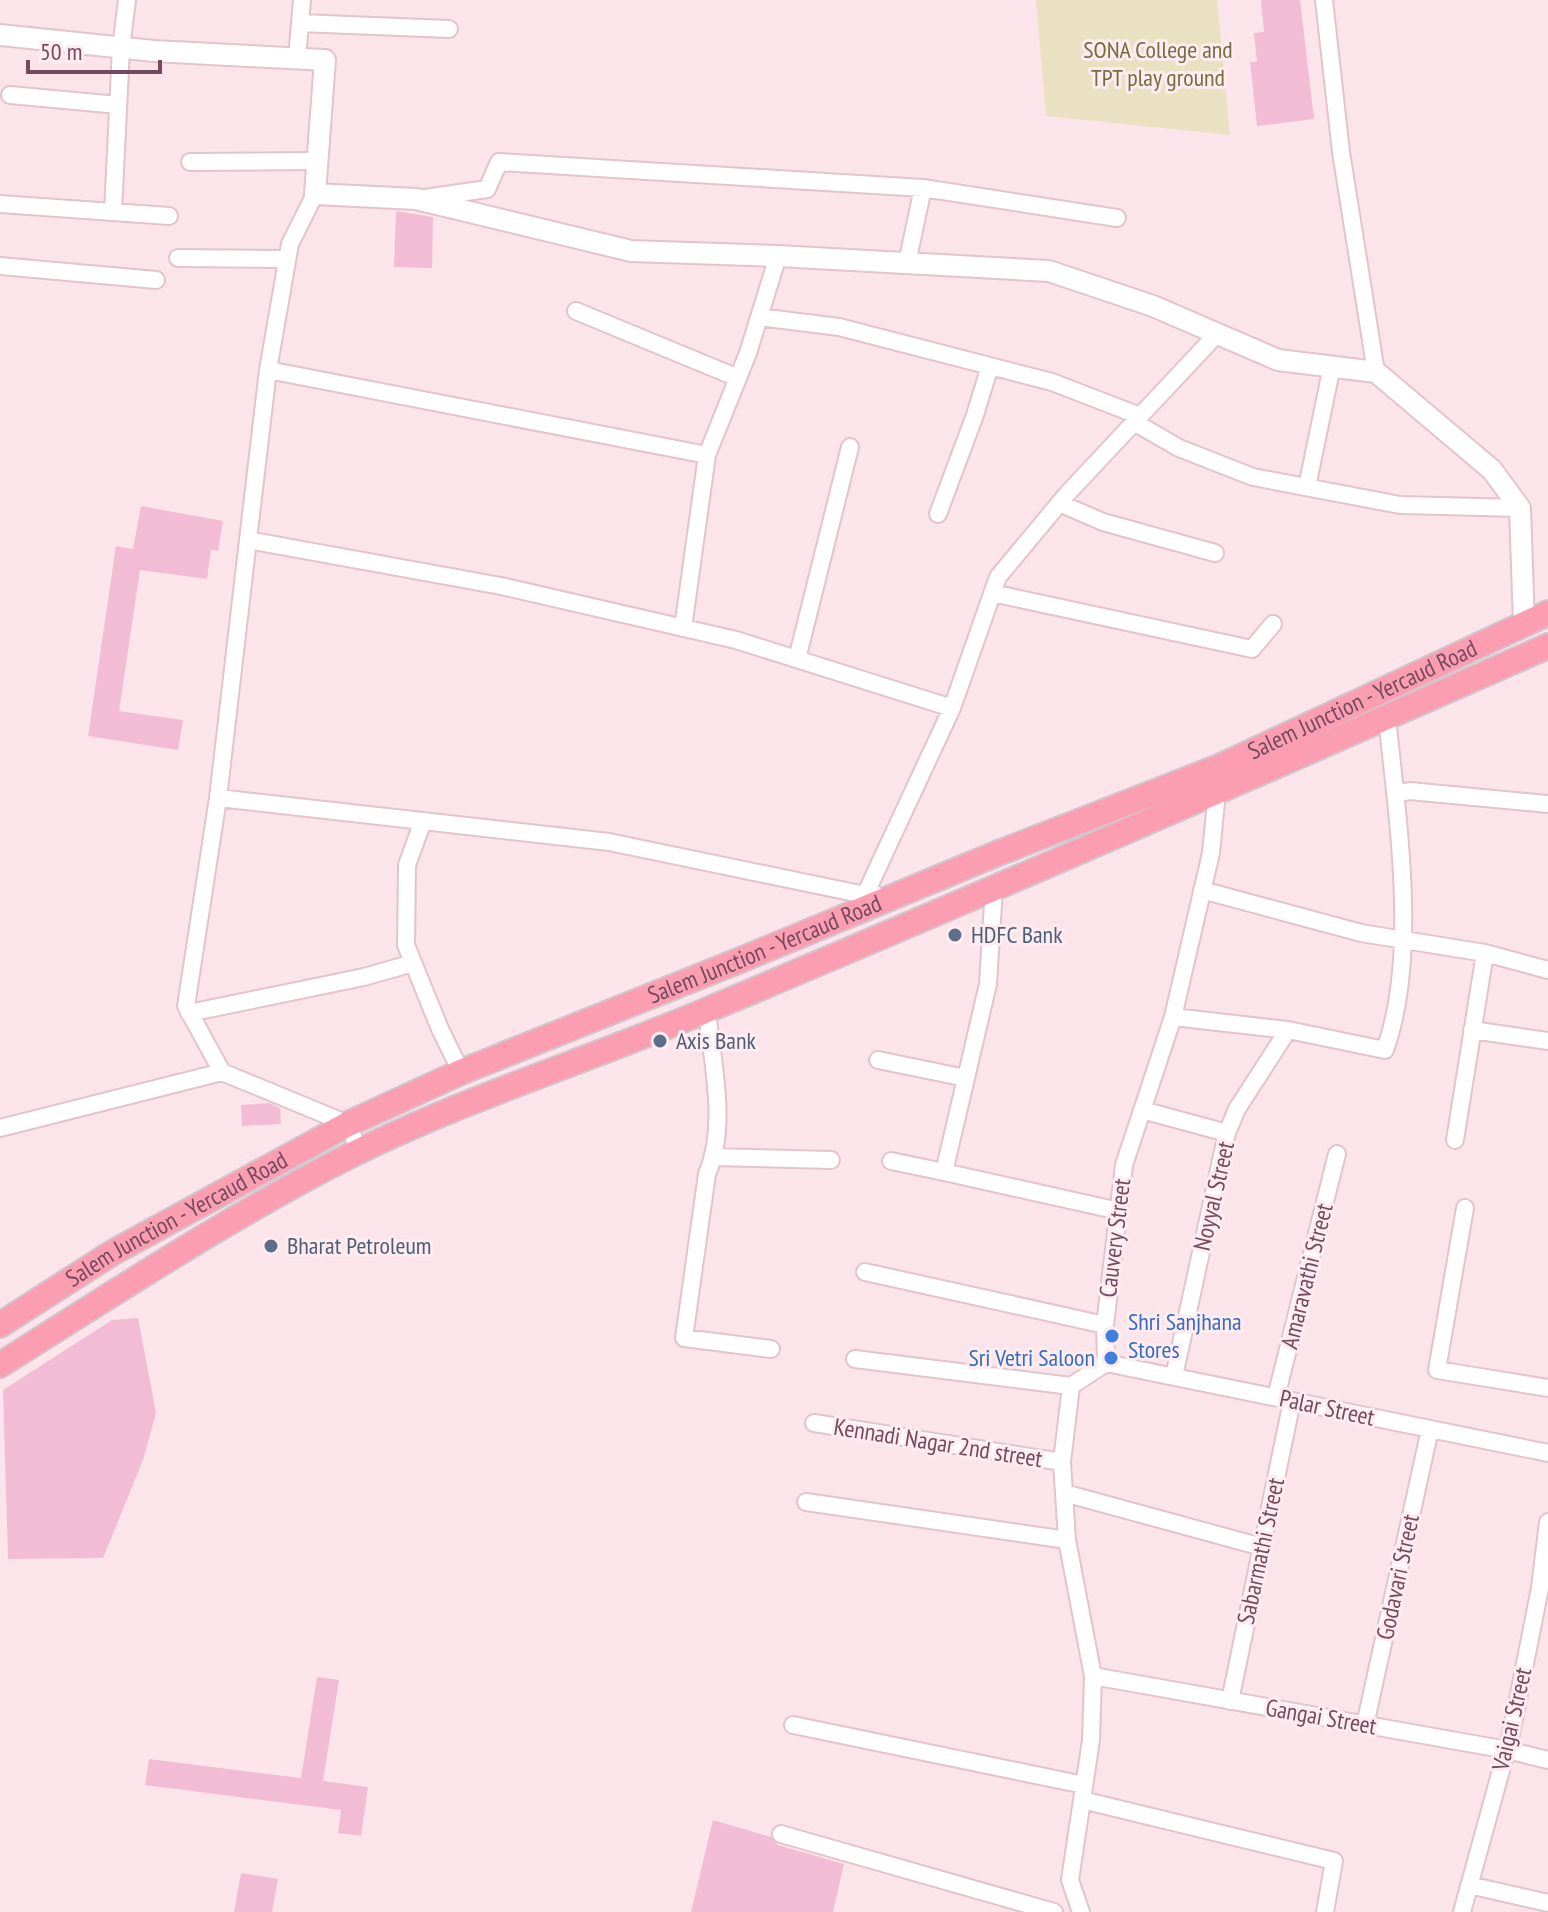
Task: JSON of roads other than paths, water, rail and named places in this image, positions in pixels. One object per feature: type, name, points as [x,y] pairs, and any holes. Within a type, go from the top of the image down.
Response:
[{"type":"main road","name":"Salem Junction - Yercaud Road","points":[[0,1325],[112,1253],[348,1124],[461,1072],[996,854],[1219,767],[1548,613]]},
{"type":"main road","points":[[0,1365],[158,1265],[323,1169],[396,1133],[707,1011],[1548,646]]},
{"type":"main road","points":[[900,895],[905,926]]},
{"type":"street","points":[[113,212],[121,48],[127,0]]},
{"type":"street","points":[[297,58],[302,0]]},
{"type":"street","points":[[1324,0],[1341,152],[1376,372]]},
{"type":"street","points":[[300,23],[449,29]]},
{"type":"street","points":[[0,35],[121,48],[325,60],[315,194],[290,244],[268,370],[218,798],[186,1006],[222,1072]]},
{"type":"street","points":[[10,95],[118,105]]},
{"type":"street","points":[[190,162],[317,161]]},
{"type":"street","points":[[416,199],[487,189],[499,162],[923,188],[1117,218]]},
{"type":"street","points":[[907,263],[923,188]]},
{"type":"street","points":[[315,194],[416,199],[631,251],[1049,271],[1153,306],[1278,360],[1376,372],[1492,470],[1520,508],[1524,624]]},
{"type":"street","points":[[0,204],[169,216]]},
{"type":"street","points":[[683,628],[707,455],[738,378],[778,256]]},
{"type":"street","points":[[178,258],[287,259]]},
{"type":"street","points":[[0,266],[156,280]]},
{"type":"street","points":[[576,311],[738,378]]},
{"type":"street","points":[[759,317],[839,327],[1052,382],[1137,419],[1179,448],[1253,477],[1400,505],[1520,508]]},
{"type":"street","points":[[865,895],[952,708],[998,577],[1059,503],[1217,334]]},
{"type":"street","points":[[938,514],[990,366]]},
{"type":"street","points":[[1307,487],[1332,366]]},
{"type":"street","points":[[268,370],[707,455]]},
{"type":"street","points":[[797,659],[850,447]]},
{"type":"street","points":[[1059,503],[1103,522],[1215,553]]},
{"type":"street","points":[[248,540],[501,586],[736,640],[952,708]]},
{"type":"street","points":[[992,593],[1252,649],[1273,624]]},
{"type":"street","points":[[1173,1017],[1288,1030],[1385,1050],[1392,1030],[1405,939],[1387,717]]},
{"type":"street","points":[[1395,794],[1410,791],[1548,804]]},
{"type":"street","name":"Cauvery Street","points":[[1106,1363],[1105,1325],[1124,1165],[1173,1017],[1211,853],[1217,792]]},
{"type":"street","points":[[218,798],[609,842],[865,895],[900,895]]},
{"type":"street","points":[[423,821],[407,865],[406,945],[461,1072]]},
{"type":"street","points":[[944,1172],[988,984],[994,888]]},
{"type":"street","points":[[1202,890],[1361,933],[1485,953],[1548,970]]},
{"type":"street","points":[[1455,1140],[1485,953]]},
{"type":"street","points":[[189,1013],[364,977],[413,963]]},
{"type":"street","points":[[707,1011],[717,1108],[714,1157],[707,1174],[684,1338],[771,1349]]},
{"type":"street","name":"Noyyal Street","points":[[1174,1376],[1227,1133],[1237,1109],[1288,1030]]},
{"type":"street","points":[[1472,1030],[1548,1041]]},
{"type":"street","points":[[878,1060],[966,1078]]},
{"type":"street","points":[[0,1128],[222,1072],[348,1124],[359,1151]]},
{"type":"street","points":[[1142,1110],[1227,1133]]},
{"type":"street","name":"Amaravathi Street","points":[[1284,1399],[1337,1154]]},
{"type":"street","points":[[714,1157],[831,1160]]},
{"type":"street","points":[[891,1161],[1119,1211]]},
{"type":"street","points":[[1465,1208],[1437,1370],[1548,1388]]},
{"type":"street","points":[[865,1272],[1105,1325]]},
{"type":"street","points":[[855,1359],[1071,1386],[1106,1363]]},
{"type":"street","name":"Palar Street","points":[[1106,1363],[1548,1453]]},
{"type":"street","points":[[1071,1386],[1062,1462],[1067,1540],[1093,1676],[1091,1740],[1070,1880],[1081,1912]]},
{"type":"street","name":"Sabarmathi Street","points":[[1230,1701],[1262,1547],[1284,1399]]},
{"type":"street","name":"Kennadi Nagar 2nd street","points":[[814,1423],[1062,1462]]},
{"type":"street","name":"Godavari Street","points":[[1365,1725],[1430,1429]]},
{"type":"street","points":[[1064,1493],[1262,1547]]},
{"type":"street","points":[[806,1502],[1067,1540]]},
{"type":"street","name":"Vaigai Street","points":[[1462,1912],[1540,1628],[1548,1522]]},
{"type":"street","name":"Gangai Street","points":[[1093,1676],[1548,1760]]},
{"type":"street","points":[[793,1725],[1083,1792],[1334,1861],[1325,1912]]},
{"type":"street","points":[[781,1834],[1054,1912]]},
{"type":"street","points":[[1469,1885],[1548,1903]]},
{"type":"place","name":"HDFC Bank","points":[[955,935]]},
{"type":"place","name":"Axis Bank","points":[[660,1041]]},
{"type":"place","name":"Bharat Petroleum","points":[[271,1246]]},
{"type":"place","name":"Shri Sanjhana Stores","points":[[1112,1336]]},
{"type":"place","name":"Sri Vetri Saloon","points":[[1111,1358]]},
{"type":"park label","name":"SONA College and TPT play ground","points":[[1158,64]]}]
